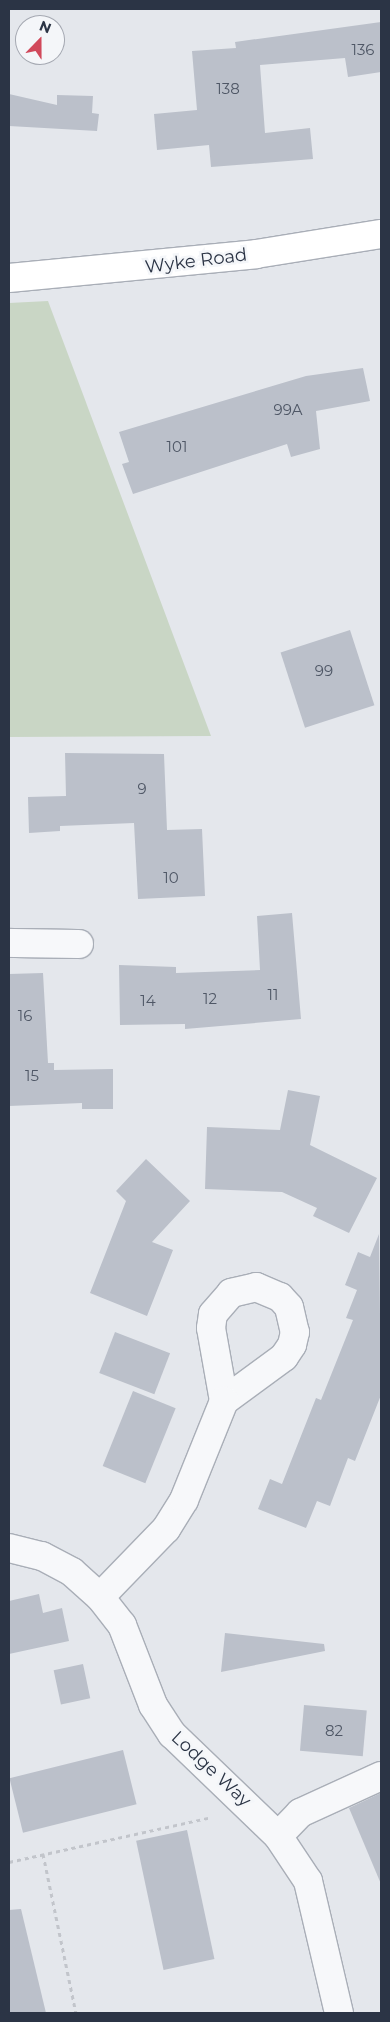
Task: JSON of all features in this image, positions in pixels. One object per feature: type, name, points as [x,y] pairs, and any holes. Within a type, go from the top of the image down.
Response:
[{"type":"main road","name":"Wyke Road","points":[[9,278],[228,257],[381,234]]},
{"type":"street","points":[[9,943],[79,944]]},
{"type":"street","points":[[100,1597],[166,1529],[180,1507],[224,1401]]},
{"type":"street","name":"Lodge Way","points":[[9,1548],[42,1556],[72,1572],[100,1597],[122,1626],[153,1705],[172,1734],[278,1836],[308,1881],[339,2013]]},
{"type":"street","points":[[278,1836],[300,1813],[381,1776]]},
{"type":"path","points":[[9,1862],[211,1817],[234,1792]]},
{"type":"path","points":[[43,1854],[76,2013]]},
{"type":"green space","points":[[48,301],[211,736],[9,737],[9,303]]},
{"type":"building","points":[[381,22],[381,72],[348,77],[345,58],[260,65],[265,133],[310,128],[313,159],[211,167],[209,145],[157,150],[154,114],[197,110],[192,51],[236,48],[235,42]]},
{"type":"building","points":[[9,94],[57,105],[57,95],[93,96],[92,113],[99,114],[97,131],[9,126]]},
{"type":"building","points":[[363,368],[370,401],[316,411],[320,449],[291,457],[287,444],[133,494],[122,464],[129,462],[119,432],[306,376]]},
{"type":"building","points":[[350,630],[374,705],[305,728],[281,653]]},
{"type":"building","points":[[65,753],[164,754],[167,830],[202,829],[205,896],[138,899],[134,823],[60,826],[60,831],[29,833],[28,797],[66,796]]},
{"type":"building","points":[[292,913],[301,1019],[185,1029],[185,1024],[120,1025],[119,965],[176,967],[176,973],[260,970],[257,916]]},
{"type":"building","points":[[43,973],[48,1063],[54,1063],[54,1070],[113,1069],[113,1109],[82,1109],[82,1103],[9,1106],[9,974]]},
{"type":"building","points":[[288,1090],[320,1096],[310,1145],[377,1178],[349,1233],[313,1216],[317,1208],[282,1192],[205,1189],[207,1127],[280,1130]]},
{"type":"building","points":[[146,1159],[190,1201],[152,1242],[173,1250],[147,1316],[90,1293],[126,1201],[116,1191]]},
{"type":"building","points":[[379,1234],[381,1395],[355,1461],[348,1458],[330,1506],[317,1501],[306,1528],[258,1509],[270,1479],[282,1484],[316,1398],[321,1400],[353,1320],[346,1318],[357,1290],[345,1285],[358,1252],[370,1257]]},
{"type":"building","points":[[115,1332],[170,1353],[154,1394],[99,1373]]},
{"type":"building","points":[[133,1391],[176,1408],[145,1483],[103,1466]]},
{"type":"building","points":[[39,1594],[43,1613],[62,1608],[69,1641],[9,1654],[9,1601]]},
{"type":"building","points":[[225,1633],[324,1644],[325,1651],[221,1672]]},
{"type":"building","points":[[83,1664],[90,1698],[61,1704],[54,1670]]},
{"type":"building","points":[[304,1705],[367,1710],[363,1756],[300,1751]]},
{"type":"building","points":[[123,1750],[137,1804],[23,1833],[9,1778]]},
{"type":"building","points":[[381,1793],[381,1884],[349,1808]]},
{"type":"building","points":[[187,1830],[214,1959],[164,1970],[136,1841]]},
{"type":"building","points":[[21,1909],[46,2013],[9,2013],[9,1910]]}]
